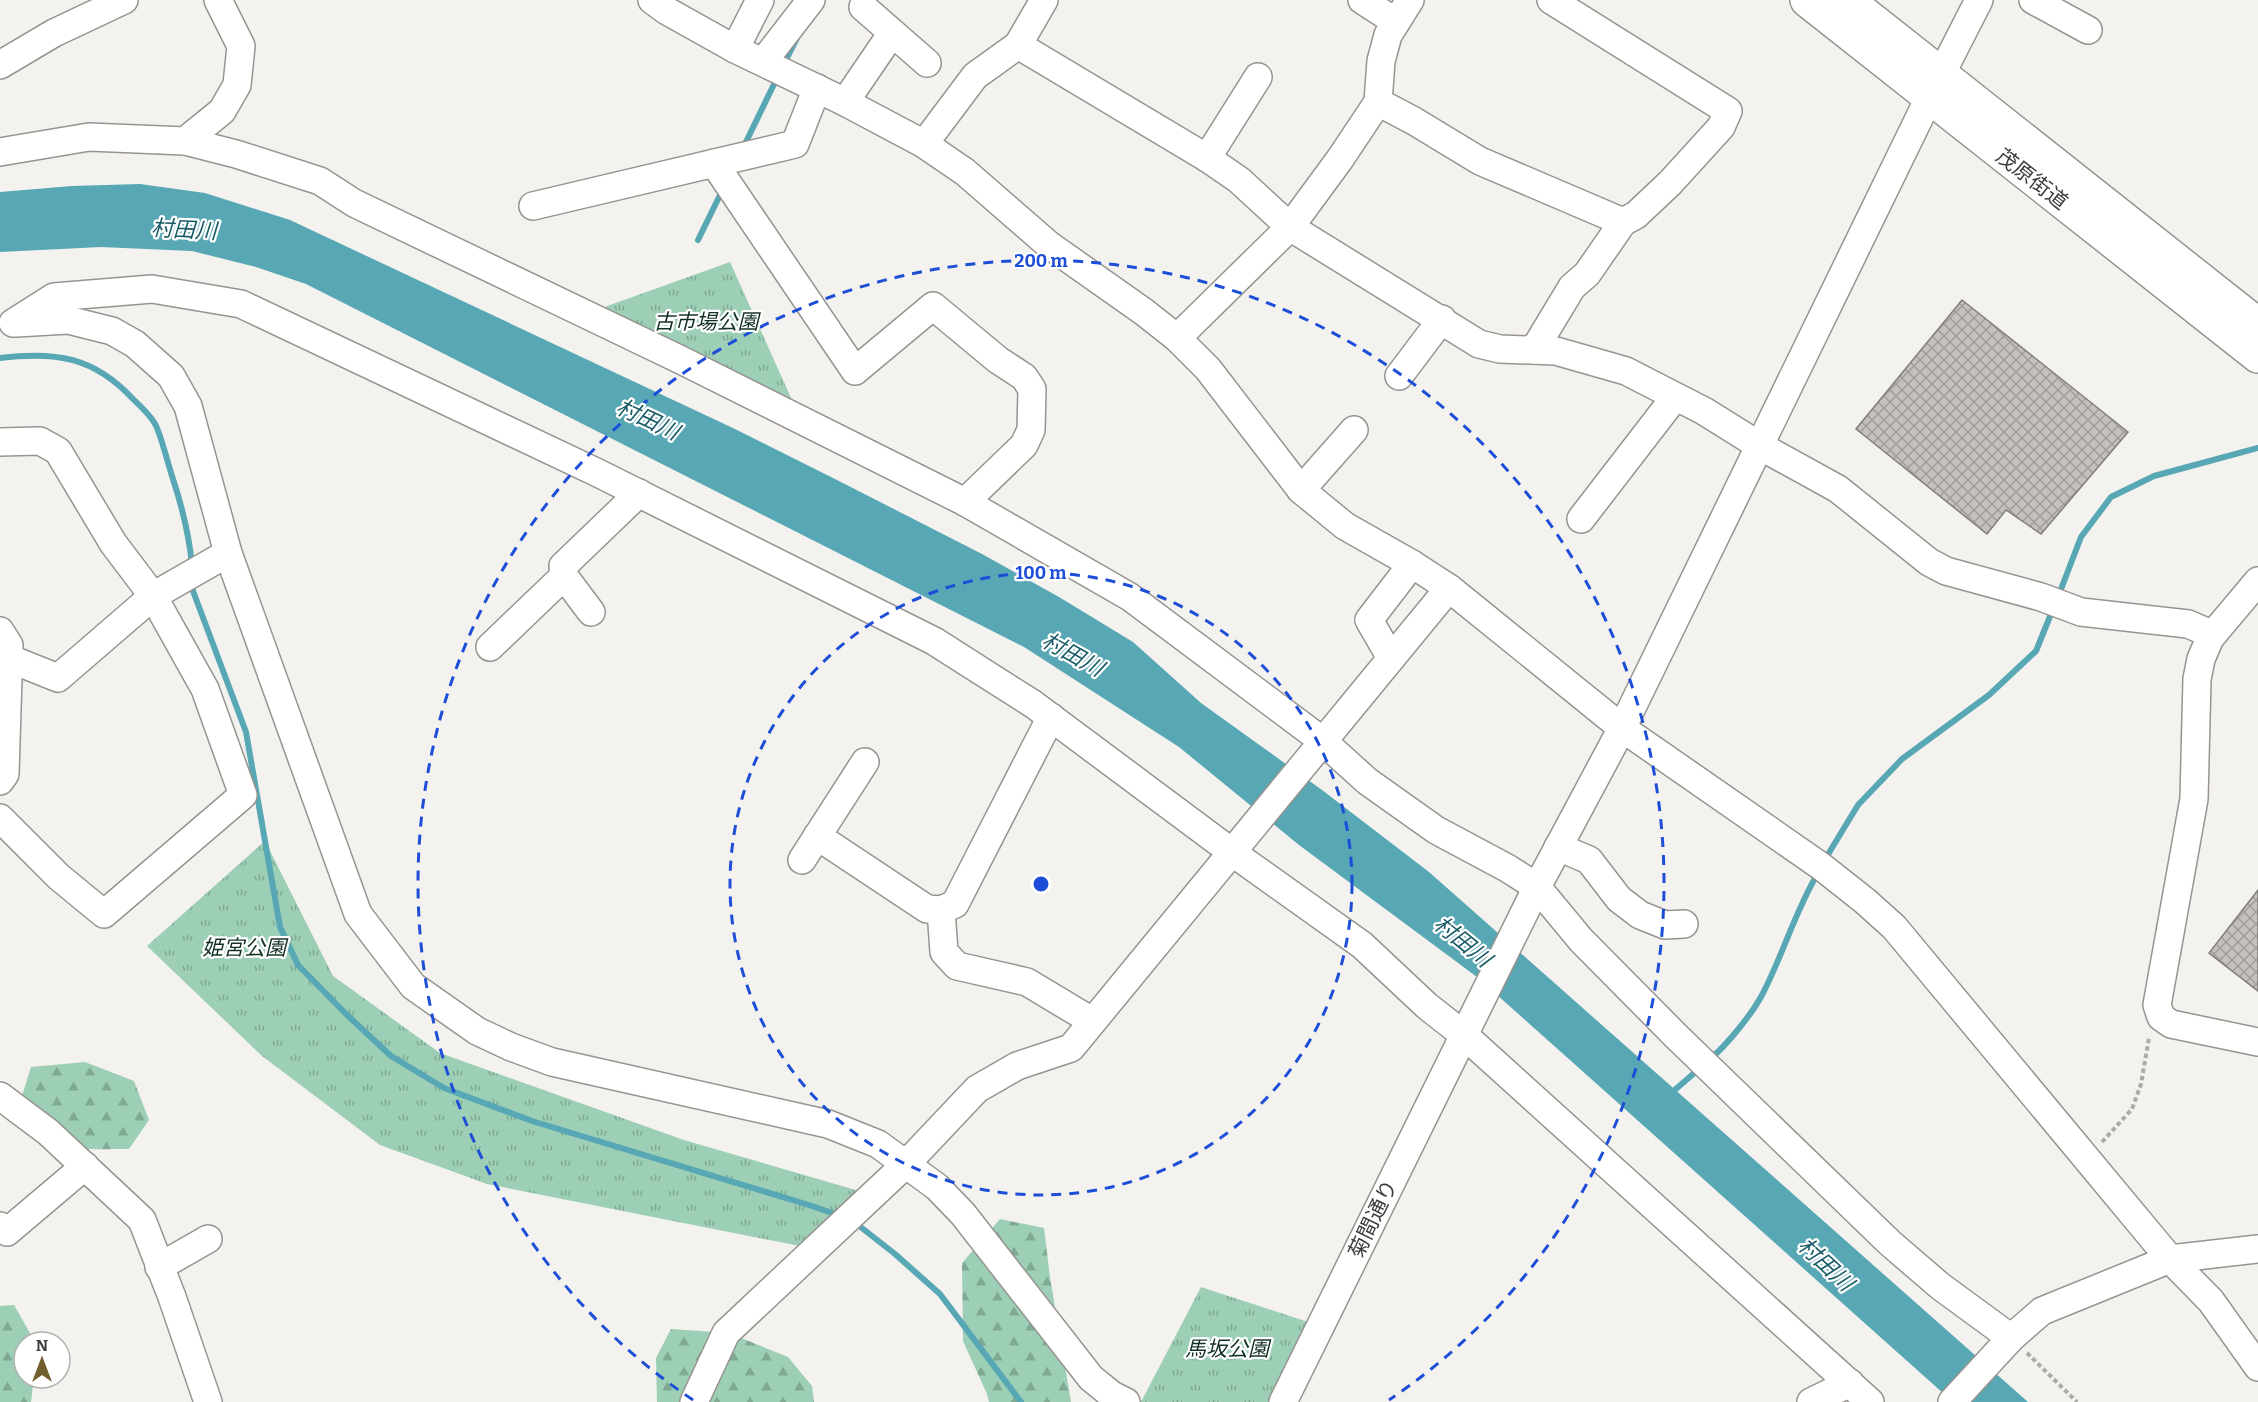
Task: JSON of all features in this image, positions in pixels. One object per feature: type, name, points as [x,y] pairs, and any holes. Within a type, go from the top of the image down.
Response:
[{"type":"main road","name":"茂原街道","points":[[1806,0],[1935,86],[2258,325]]},
{"type":"main road","name":"茂原街道","points":[[1847,0],[1935,86],[2258,356]]},
{"type":"street","points":[[0,65],[54,33],[124,0]]},
{"type":"street","points":[[185,141],[222,111],[237,85],[241,46],[218,0]]},
{"type":"street","points":[[735,49],[760,0]]},
{"type":"street","points":[[764,62],[811,0]]},
{"type":"street","points":[[924,144],[975,76],[1018,45],[1044,0]]},
{"type":"street","points":[[1177,338],[1290,227],[1378,102],[1380,61],[1388,35],[1403,11],[1362,0]]},
{"type":"street","points":[[1534,350],[1572,286],[1587,274],[1623,222],[1636,215],[1670,183],[1720,127],[1728,111],[1551,0]]},
{"type":"street","name":"菊間通り","points":[[1282,1402],[1537,887],[1622,728],[1979,0]]},
{"type":"street","points":[[2033,0],[2088,30]]},
{"type":"street","points":[[665,4],[735,49],[817,88],[924,144],[965,172],[1049,245],[1177,338],[1208,369],[1301,490],[1345,526],[1449,588],[1622,728],[1822,867],[1865,901],[1894,927],[2170,1259],[2211,1301],[2258,1368]]},
{"type":"street","points":[[863,7],[927,63]]},
{"type":"street","points":[[844,102],[892,33]]},
{"type":"street","points":[[1018,45],[1207,158],[1239,180],[1290,227],[1479,344],[1500,349],[1556,351],[1626,371],[1704,411],[1760,446],[1838,489],[1929,562],[1946,571],[2041,597],[2081,612],[2188,624],[2202,630],[2210,638]]},
{"type":"street","points":[[1207,158],[1258,77]]},
{"type":"street","points":[[533,206],[795,144],[817,88]]},
{"type":"street","points":[[1378,102],[1480,161],[1623,222]]},
{"type":"street","points":[[0,152],[89,136],[185,141],[236,154],[320,181],[354,203],[681,360],[965,502],[1130,597],[1324,742],[1367,781],[1436,830],[1507,868],[1537,887],[1581,940],[1676,1036],[1890,1243],[1940,1286],[2011,1338]]},
{"type":"street","points":[[714,163],[855,371],[933,306],[998,360],[1024,377],[1032,389],[1031,430],[1024,445],[965,502]]},
{"type":"street","points":[[7,324],[54,297],[152,289],[241,304],[639,494],[934,641],[1033,704],[1233,853],[1362,945],[1427,1006],[1464,1035],[1870,1402]]},
{"type":"street","points":[[1399,376],[1442,319]]},
{"type":"street","points":[[7,324],[68,320],[112,331],[135,344],[171,376],[188,406],[228,553],[358,914],[413,986],[477,1031],[552,1062],[828,1124],[878,1144],[937,1187],[963,1214],[1091,1378],[1112,1395],[1126,1402]]},
{"type":"street","points":[[1581,519],[1675,397]]},
{"type":"street","points":[[1301,490],[1354,430]]},
{"type":"street","points":[[0,442],[40,441],[58,451],[113,543],[153,596],[205,689],[243,795],[104,914],[58,877],[0,818]]},
{"type":"street","points":[[591,612],[564,576],[563,566],[639,494]]},
{"type":"street","points":[[8,658],[58,678],[153,596],[228,553]]},
{"type":"street","points":[[1391,658],[1369,620],[1412,564]]},
{"type":"street","points":[[489,646],[564,576]]},
{"type":"street","points":[[2258,581],[2210,638],[2201,659],[2197,679],[2194,799],[2157,1005],[2161,1017],[2171,1024],[2258,1042]]},
{"type":"street","points":[[694,1402],[726,1333],[907,1163],[977,1089],[1017,1066],[1071,1048],[1449,588]]},
{"type":"street","points":[[0,631],[9,645],[5,774],[0,781]]},
{"type":"street","points":[[817,836],[927,909],[941,910],[955,904],[1051,717]]},
{"type":"street","points":[[802,860],[865,762]]},
{"type":"street","points":[[1558,847],[1590,860],[1619,899],[1640,915],[1665,925],[1684,924]]},
{"type":"street","points":[[941,910],[944,952],[957,966],[1027,982],[1092,1021]]},
{"type":"street","points":[[0,1096],[48,1132],[142,1220],[208,1402]]},
{"type":"street","points":[[0,1226],[8,1232],[85,1166]]},
{"type":"street","points":[[159,1267],[208,1239]]},
{"type":"street","points":[[1952,1402],[2011,1338],[2042,1311],[2170,1259],[2258,1249]]},
{"type":"street","points":[[1811,1402],[1850,1383]]},
{"type":"path","points":[[2087,1159],[2132,1108],[2141,1084],[2151,1028],[2161,1017]]},
{"type":"path","points":[[2011,1338],[2077,1402]]},
{"type":"green space","name":"古市場公園","points":[[730,262],[801,420],[585,314]]},
{"type":"green space","name":"姫宮公園","points":[[265,841],[333,976],[440,1053],[684,1140],[873,1195],[815,1249],[487,1184],[380,1145],[262,1056],[147,946]]},
{"type":"green space","points":[[85,1062],[134,1081],[149,1120],[129,1149],[65,1147],[27,1135],[22,1096],[31,1067]]},
{"type":"green space","points":[[1000,1219],[1044,1228],[1071,1402],[989,1402],[963,1341],[962,1263]]},
{"type":"green space","name":"馬坂公園","points":[[1201,1287],[1320,1326],[1283,1402],[1141,1402]]},
{"type":"green space","points":[[14,1305],[28,1330],[12,1330],[12,1390],[32,1390],[31,1402],[0,1402],[0,1306]]},
{"type":"green space","points":[[671,1329],[729,1333],[788,1357],[812,1386],[814,1402],[657,1402],[656,1358]]},
{"type":"water","name":"村田川","points":[[140,184],[205,193],[290,220],[735,429],[837,480],[982,554],[1133,642],[1201,703],[1322,790],[1429,872],[2028,1402],[1953,1402],[1477,977],[1299,845],[1179,747],[1024,647],[306,284],[256,267],[192,251],[101,247],[0,252],[0,192],[72,186]]},
{"type":"building","points":[[1962,300],[2128,432],[2041,534],[2006,510],[1987,534],[1856,429]]},
{"type":"building","points":[[2258,890],[2258,991],[2209,953]]},
{"type":"waterway","points":[[784,64],[797,38]]},
{"type":"waterway","points":[[743,148],[778,76]]},
{"type":"waterway","points":[[698,240],[723,189]]},
{"type":"waterway","points":[[0,358],[39,356],[73,360],[104,374],[146,412],[159,434],[179,498],[192,565]]},
{"type":"waterway","points":[[2058,597],[2081,537],[2111,497],[2154,476],[2258,448]]},
{"type":"waterway","points":[[193,581],[193,591],[246,732],[280,927],[298,965],[346,1014],[391,1056],[444,1088],[532,1121],[841,1216]]},
{"type":"waterway","points":[[1824,861],[1858,805],[1902,759],[1989,695],[2036,651],[2053,609]]},
{"type":"waterway","points":[[1710,1059],[1731,1038],[1758,1003],[1802,902],[1818,873]]},
{"type":"waterway","points":[[1669,1095],[1700,1068]]},
{"type":"waterway","points":[[853,1221],[940,1294],[1021,1402]]}]
